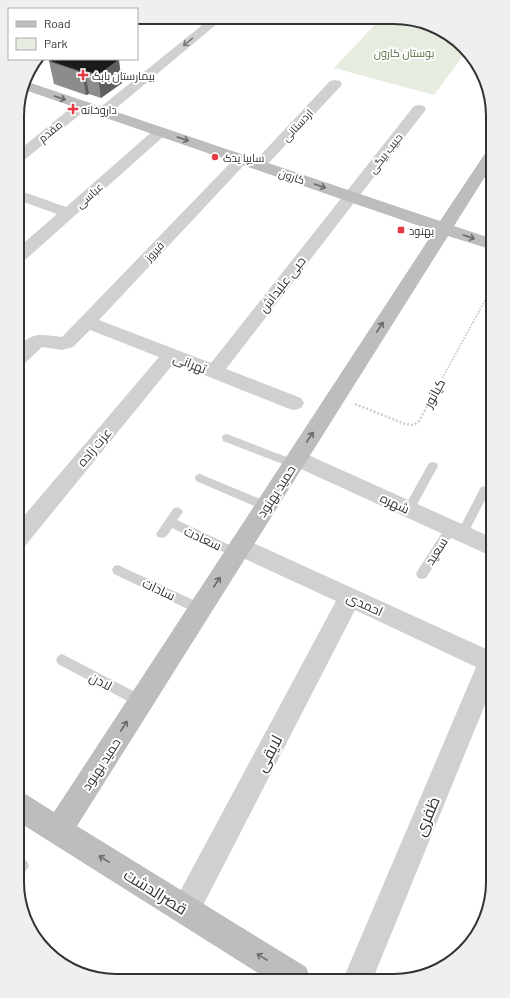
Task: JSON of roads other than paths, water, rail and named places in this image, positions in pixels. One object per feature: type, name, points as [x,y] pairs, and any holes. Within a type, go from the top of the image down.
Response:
[{"type":"street","points":[[103,112],[211,24]]},
{"type":"street","name":"اردستانی","points":[[258,165],[335,84]]},
{"type":"street","name":"کارون","points":[[29,87],[486,243]]},
{"type":"street","name":"مقدم","points":[[24,153],[83,105]]},
{"type":"street","name":"حبیب بیگی","points":[[351,196],[419,110]]},
{"type":"street","name":"عباسی","points":[[24,252],[160,132]]},
{"type":"street","name":"فیروز","points":[[24,352],[37,340],[43,339],[61,344],[67,343],[242,159]]},
{"type":"street","name":"حمید بهنود","points":[[58,830],[486,163]]},
{"type":"street","points":[[24,196],[69,213]]},
{"type":"street","name":"حبی علیداش","points":[[214,372],[351,196]]},
{"type":"street","name":"تهرانی","points":[[87,322],[294,403]]},
{"type":"street","name":"عزت زاده","points":[[24,532],[171,355]]},
{"type":"street","name":"شهره","points":[[295,461],[409,509],[486,545]]},
{"type":"street","name":"احمدی","points":[[238,550],[486,656]]},
{"type":"street","name":"لایقی","points":[[186,909],[350,597]]},
{"type":"street","name":"ظفری","points":[[360,974],[486,670]]},
{"type":"street","name":"قصرالدشت","points":[[24,809],[289,974]]},
{"type":"lane","points":[[227,438],[295,461]]},
{"type":"lane","points":[[409,509],[433,466]]},
{"type":"lane","points":[[200,478],[266,506]]},
{"type":"lane","name":"سعید","points":[[422,574],[456,531],[485,490]]},
{"type":"lane","name":"سعادت","points":[[162,534],[177,512]]},
{"type":"lane","name":"سعادت","points":[[170,522],[238,550]]},
{"type":"lane","name":"سادات","points":[[118,570],[200,609]]},
{"type":"lane","name":"لادن","points":[[62,660],[140,701]]},
{"type":"place","name":"بیمارستان بابک","points":[[83,75]]},
{"type":"place","name":"داروخانه","points":[[73,109]]},
{"type":"place","name":"سایپا یدک","points":[[215,157]]},
{"type":"place","name":"بهنود","points":[[401,230]]},
{"type":"park label","name":"بوستان کارون","points":[[404,52]]}]
